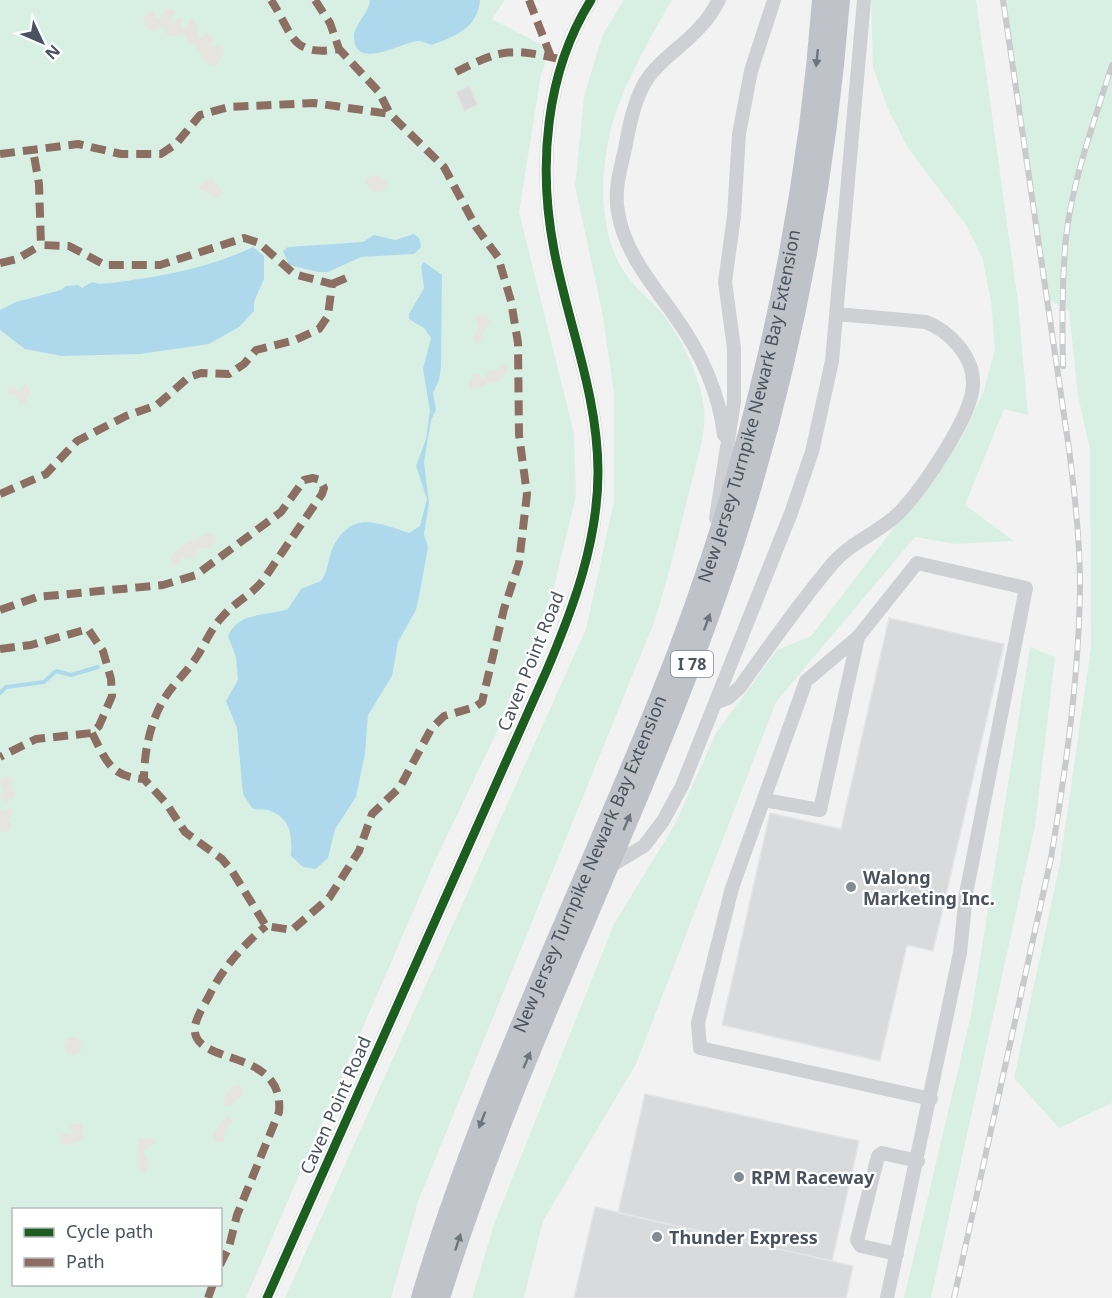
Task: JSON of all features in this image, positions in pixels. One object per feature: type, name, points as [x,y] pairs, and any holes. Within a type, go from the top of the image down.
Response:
[{"type":"highway","name":"New Jersey Turnpike Newark Bay Extension","points":[[422,1298],[483,1118],[660,697],[711,557],[752,416],[781,290],[805,156],[822,0]]},
{"type":"highway","name":"New Jersey Turnpike Newark Bay Extension","points":[[440,1298],[495,1137],[706,624],[767,429],[795,315],[816,201],[840,0]]},
{"type":"street","name":"Caven Point Road","points":[[267,1298],[546,672],[568,620],[584,568],[595,516],[598,472],[595,426],[588,385],[554,251],[547,203],[546,156],[551,105],[564,60],[591,0]]},
{"type":"street","points":[[719,0],[702,26],[671,53],[645,82],[634,108],[617,193],[618,211],[624,237],[654,289],[675,316],[705,366],[722,419],[725,448]]},
{"type":"street","points":[[711,557],[725,448],[734,402],[734,348],[725,282],[734,216],[740,134],[751,71],[774,0]]},
{"type":"street","points":[[607,868],[644,846],[663,821],[682,786],[791,513],[812,452],[832,361],[864,0]]},
{"type":"street","points":[[715,703],[728,698],[740,687],[835,561],[898,514],[929,475],[968,406],[973,383],[969,368],[956,341],[939,327],[926,322],[837,314]]},
{"type":"street","points":[[887,1298],[918,1161],[931,1099],[960,953],[966,894],[1026,588],[916,563],[858,637],[806,681],[732,888],[698,1023],[700,1048],[931,1099]]},
{"type":"street","points":[[764,800],[820,810],[858,637]]},
{"type":"street","points":[[897,1254],[861,1246],[857,1240],[878,1156],[882,1153],[918,1161]]},
{"type":"green space","points":[[0,0],[505,0],[492,19],[550,49],[541,75],[519,212],[574,434],[576,496],[553,591],[505,715],[434,863],[246,1298],[0,1298]]},
{"type":"green space","points":[[624,0],[672,0],[631,75],[620,101],[608,142],[603,188],[608,234],[615,254],[625,273],[662,313],[676,334],[689,358],[702,396],[705,417],[703,436],[674,552],[655,620],[419,1199],[391,1298],[285,1298],[586,629],[614,501],[614,393],[602,311],[575,186],[584,96],[603,34]]},
{"type":"green space","points":[[871,0],[976,0],[1018,302],[1028,415],[1004,409],[965,505],[1014,541],[956,544],[915,537],[776,702],[636,1064],[543,1221],[524,1298],[472,1298],[494,1224],[614,924],[675,824],[716,733],[777,650],[811,636],[961,440],[984,390],[995,349],[991,301],[982,257],[966,225],[908,148],[888,109],[873,67]]},
{"type":"green space","points":[[1005,0],[1112,0],[1112,1103],[1059,1128],[1014,1078],[1060,863],[1091,647],[1090,449],[1078,396],[1069,310],[1049,300]]},
{"type":"green space","points":[[1030,647],[1055,657],[1035,826],[931,1298],[904,1298],[971,1015]]},
{"type":"sand","points":[[169,7],[176,13],[170,19],[171,23],[175,22],[178,17],[182,20],[182,27],[186,28],[190,18],[193,18],[198,29],[197,38],[201,38],[206,32],[212,35],[213,40],[210,47],[219,45],[223,52],[217,66],[208,65],[197,48],[182,35],[168,36],[162,26],[154,31],[146,28],[143,21],[146,14],[154,9],[155,17],[159,18]]},
{"type":"sand","points":[[376,175],[387,183],[386,191],[375,192],[365,183],[366,178]]},
{"type":"sand","points":[[212,179],[223,191],[219,199],[199,189],[202,181]]},
{"type":"sand","points":[[486,315],[490,321],[483,333],[482,341],[478,344],[475,343],[473,336],[479,329],[474,318]]},
{"type":"sand","points":[[501,364],[507,367],[507,371],[499,382],[469,389],[469,384],[475,374],[484,380],[489,369],[496,371]]},
{"type":"sand","points":[[25,383],[31,391],[25,403],[19,404],[15,395],[8,394],[8,388],[12,386],[20,392]]},
{"type":"sand","points":[[208,533],[214,534],[216,540],[210,547],[197,549],[196,560],[182,557],[178,565],[173,565],[170,557],[173,553]]},
{"type":"sand","points":[[9,776],[13,780],[12,786],[15,794],[12,800],[7,802],[0,798],[4,789],[0,783]]},
{"type":"sand","points":[[11,808],[14,814],[7,820],[12,826],[8,832],[0,832],[0,811]]},
{"type":"sand","points":[[73,1037],[79,1040],[82,1046],[79,1052],[73,1055],[67,1052],[64,1046],[67,1040]]},
{"type":"sand","points":[[236,1084],[243,1088],[244,1094],[229,1107],[224,1103],[225,1095]]},
{"type":"sand","points":[[229,1114],[233,1122],[225,1131],[224,1142],[218,1143],[213,1138],[214,1132]]},
{"type":"sand","points":[[73,1123],[82,1125],[83,1138],[77,1143],[63,1145],[59,1139],[62,1134],[73,1136],[70,1127]]},
{"type":"sand","points":[[139,1138],[157,1140],[155,1144],[143,1151],[149,1164],[145,1173],[137,1167]]},
{"type":"water","points":[[370,0],[480,0],[475,18],[464,30],[449,38],[432,45],[422,41],[413,42],[372,54],[363,53],[357,48],[354,38],[354,33]]},
{"type":"water","points":[[414,234],[419,238],[421,247],[414,254],[361,257],[328,272],[289,265],[283,251],[288,247],[363,242],[374,235],[395,240]]},
{"type":"water","points":[[253,247],[264,256],[264,279],[254,302],[254,311],[239,327],[209,344],[140,354],[62,356],[25,349],[0,330],[0,310],[16,302],[61,290],[66,286],[78,285],[82,288],[92,282],[100,284],[119,282],[178,272],[236,255]]},
{"type":"water","points":[[424,262],[442,275],[441,367],[439,380],[433,393],[436,410],[431,420],[424,462],[429,503],[424,534],[428,547],[422,581],[416,610],[398,642],[392,676],[368,715],[365,753],[356,797],[335,829],[328,858],[316,869],[303,867],[291,856],[291,836],[283,819],[269,810],[252,808],[243,794],[237,728],[226,701],[238,680],[236,657],[228,636],[233,628],[246,619],[288,609],[301,589],[321,581],[332,549],[347,528],[365,522],[386,525],[409,533],[420,526],[427,499],[416,466],[426,439],[430,411],[423,369],[431,338],[424,328],[409,319],[409,314],[424,288],[421,266]]},
{"type":"building","points":[[469,86],[478,105],[464,111],[456,92]]},
{"type":"building","name":"Walong Marketing Inc.","points":[[889,618],[1004,644],[933,951],[907,945],[880,1061],[722,1025],[770,813],[841,829]]},
{"type":"building","name":"RPM Raceway","points":[[645,1094],[859,1141],[832,1261],[618,1213]]},
{"type":"building","name":"Thunder Express","points":[[595,1207],[853,1266],[846,1298],[574,1298]]},
{"type":"waterway","points":[[0,693],[6,687],[44,682],[56,671],[71,675],[98,667]]},
{"type":"railway","points":[[954,1298],[1051,858],[1071,722],[1079,620],[1079,552],[1071,466],[1003,0]]},
{"type":"railway","points":[[1063,366],[1063,285],[1069,215],[1085,150],[1112,65]]},
{"type":"marked path","points":[[0,610],[37,597],[163,585],[196,575],[281,512],[304,480],[313,478],[320,480],[324,488],[322,494],[264,579],[219,620],[194,661],[164,699],[152,728],[145,759],[144,779],[166,803],[185,832],[222,859],[232,871],[266,926],[292,930],[329,898],[359,851],[372,814],[400,787],[431,729],[444,716],[475,707],[482,702],[504,609],[519,563],[527,494],[519,435],[518,343],[511,301],[498,257],[476,227],[444,167],[390,114],[379,92],[339,49],[311,50],[295,41],[271,0]]},
{"type":"marked path","points":[[315,0],[330,23],[339,49]]},
{"type":"marked path","points":[[529,0],[551,57]]},
{"type":"marked path","points":[[456,72],[486,58],[508,52],[532,53],[563,60]]},
{"type":"marked path","points":[[0,154],[78,144],[121,154],[161,154],[176,144],[200,115],[229,107],[314,103],[390,114]]},
{"type":"marked path","points":[[0,494],[46,474],[77,441],[126,416],[157,405],[189,377],[201,373],[229,374],[244,364],[256,350],[295,340],[319,329],[328,316],[332,284],[294,274],[259,243],[244,238],[160,265],[105,265],[69,246],[41,245],[39,184],[33,150]]},
{"type":"marked path","points":[[0,263],[17,259],[41,245]]},
{"type":"marked path","points":[[332,284],[351,276]]},
{"type":"marked path","points":[[0,649],[31,645],[88,629],[103,651],[111,679],[112,696],[99,726],[92,733],[36,739],[0,757]]},
{"type":"marked path","points":[[92,733],[106,759],[116,771],[133,778],[144,779]]},
{"type":"marked path","points":[[222,1261],[229,1247],[237,1215],[279,1112],[277,1091],[268,1076],[206,1047],[197,1039],[195,1026],[214,986],[227,967],[241,949],[266,926]]},
{"type":"marked path","points":[[208,1298],[212,1286]]},
{"type":"cycle path","points":[[267,1298],[546,672],[566,624],[589,549],[597,498],[597,443],[588,387],[554,250],[549,218],[547,154],[549,121],[555,89],[576,28],[591,0]]},
{"type":"place","name":"Walong Marketing Inc.","points":[[851,887]]},
{"type":"place","name":"RPM Raceway","points":[[739,1177]]},
{"type":"place","name":"Thunder Express","points":[[657,1237]]}]
